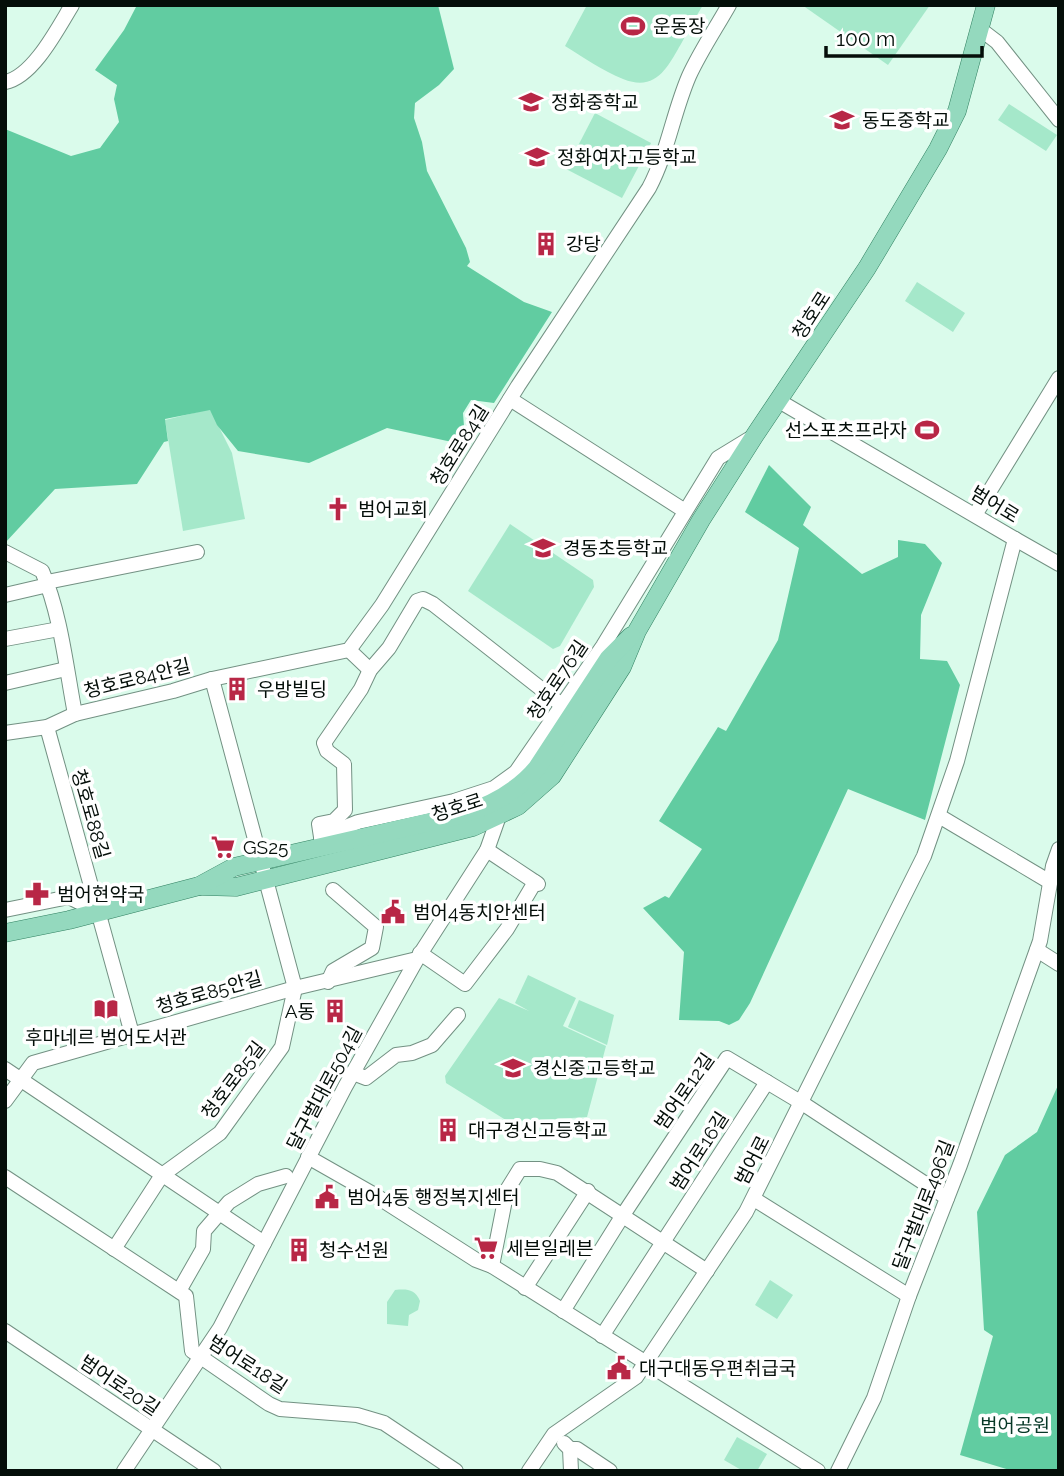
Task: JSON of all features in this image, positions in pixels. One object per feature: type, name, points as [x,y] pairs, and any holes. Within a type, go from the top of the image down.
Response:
[{"type":"main road","name":"청호로","points":[[199,886],[236,887],[459,831],[518,806],[552,776],[622,667],[636,631],[755,435],[867,268],[938,149],[957,111],[986,5]]},
{"type":"main road","name":"청호로","points":[[5,933],[199,886],[234,867],[322,842],[478,810],[517,787],[537,768],[609,658],[636,631]]},
{"type":"street","name":"청호로84길","points":[[349,650],[414,555],[510,399],[649,188],[661,166],[690,74],[729,5]]},
{"type":"street","points":[[5,82],[15,80],[43,52],[65,8]]},
{"type":"street","points":[[980,29],[997,42],[1059,120]]},
{"type":"street","points":[[975,515],[1059,378]]},
{"type":"street","points":[[510,399],[685,511]]},
{"type":"street","name":"범어로","points":[[530,1471],[557,1431],[636,1377],[754,1199],[924,856],[957,761],[1015,539],[779,401]]},
{"type":"street","name":"청호로76길","points":[[322,842],[358,822],[454,801],[494,788],[516,772],[603,646],[718,458],[755,435]]},
{"type":"street","points":[[1015,539],[1059,564]]},
{"type":"street","points":[[5,552],[42,571],[47,584]]},
{"type":"street","points":[[5,595],[197,552]]},
{"type":"street","name":"청호로84안길","points":[[47,584],[75,714],[212,679]]},
{"type":"street","points":[[322,842],[319,824],[334,821],[345,810],[344,764],[327,751],[324,743],[362,689],[370,670],[389,648],[417,601],[423,599],[433,604],[563,706]]},
{"type":"street","points":[[5,639],[58,629]]},
{"type":"street","points":[[262,861],[212,679],[349,650],[370,670]]},
{"type":"street","name":"청호로84안길","points":[[5,683],[66,669]]},
{"type":"street","points":[[5,733],[47,727],[75,714]]},
{"type":"street","name":"청호로88길","points":[[47,727],[99,912]]},
{"type":"street","name":"달구벌대로504길","points":[[124,1471],[219,1328],[308,1157],[418,956],[487,850],[499,816]]},
{"type":"street","points":[[939,816],[1050,882]]},
{"type":"street","name":"달구벌대로496길","points":[[838,1471],[874,1398],[1037,950],[1059,849]]},
{"type":"street","points":[[418,956],[465,984],[508,929],[537,883],[487,850]]},
{"type":"street","name":"청호로85길","points":[[114,1249],[162,1175],[220,1133],[282,1047],[295,988],[262,861]]},
{"type":"street","points":[[328,982],[333,971],[372,948],[376,927],[333,890]]},
{"type":"street","points":[[5,911],[69,897],[99,912],[132,1034]]},
{"type":"street","points":[[1037,950],[1059,964]]},
{"type":"street","name":"청호로85안길","points":[[5,1101],[33,1063],[295,988],[328,982],[418,956]]},
{"type":"street","points":[[353,1073],[366,1078],[396,1055],[412,1053],[432,1045],[458,1016]]},
{"type":"street","name":"범어로12길","points":[[623,1215],[727,1058],[802,1103],[947,1198]]},
{"type":"street","points":[[5,1069],[264,1243]]},
{"type":"street","name":"범어로16길","points":[[602,1336],[767,1082]]},
{"type":"street","points":[[308,1157],[373,1194],[476,1260],[492,1266],[818,1471]]},
{"type":"street","points":[[492,1266],[507,1190],[520,1169],[540,1169],[557,1173],[588,1191],[707,1271]]},
{"type":"street","name":"달구벌대로504길","points":[[220,1213],[236,1196],[258,1184],[286,1176]]},
{"type":"street","points":[[5,1177],[179,1291],[203,1249],[204,1231],[220,1213]]},
{"type":"street","points":[[525,1288],[588,1191]]},
{"type":"street","points":[[754,1199],[909,1296]]},
{"type":"street","points":[[563,1311],[623,1215]]},
{"type":"street","name":"범어로18길","points":[[179,1291],[186,1296],[192,1351],[269,1405],[280,1409],[357,1415],[384,1423],[456,1471]]},
{"type":"street","name":"범어로20길","points":[[5,1331],[214,1471]]},
{"type":"street","points":[[557,1431],[570,1449],[570,1471]]},
{"type":"street","points":[[570,1449],[577,1450],[610,1471]]},
{"type":"green space","points":[[133,5],[438,5],[454,69],[439,85],[415,103],[414,118],[427,171],[466,248],[470,262],[467,266],[524,302],[552,312],[494,403],[471,400],[463,413],[464,426],[452,442],[387,428],[309,463],[238,451],[217,425],[210,410],[165,419],[168,441],[164,442],[137,484],[55,489],[5,543],[5,129],[71,156],[100,148],[119,122],[114,99],[117,85],[95,70],[124,30],[136,7]]},
{"type":"green space","name":"운동장","points":[[587,5],[703,5],[665,69],[652,80],[634,82],[593,64],[565,46]]},
{"type":"green space","points":[[802,5],[930,5],[888,65]]},
{"type":"green space","points":[[1009,104],[1057,135],[1046,151],[998,120]]},
{"type":"green space","points":[[595,113],[651,143],[622,198],[566,169]]},
{"type":"green space","points":[[917,282],[965,313],[953,332],[905,301]]},
{"type":"green space","points":[[210,409],[232,453],[245,519],[183,531],[165,420]]},
{"type":"green space","points":[[769,465],[811,507],[803,525],[862,574],[898,557],[898,540],[925,544],[942,563],[921,615],[920,659],[947,661],[960,685],[925,820],[848,789],[750,1003],[739,1020],[729,1025],[719,1021],[679,1020],[684,952],[643,908],[665,896],[669,898],[702,849],[659,821],[718,727],[726,731],[778,640],[799,548],[745,512]]},
{"type":"green space","points":[[510,524],[593,580],[594,587],[560,646],[553,649],[468,591]]},
{"type":"green space","points":[[528,975],[576,998],[563,1026],[606,1046],[587,1117],[509,1122],[446,1083],[445,1076],[499,998],[529,1011],[515,1003]]},
{"type":"green space","points":[[579,1000],[614,1015],[607,1045],[568,1027]]},
{"type":"green space","name":"범어공원","points":[[1059,1083],[1059,1471],[1013,1471],[960,1455],[993,1336],[984,1330],[977,1212],[1005,1155],[1037,1132]]},
{"type":"green space","points":[[770,1280],[793,1295],[777,1319],[755,1305]]},
{"type":"green space","points":[[395,1290],[410,1291],[416,1294],[420,1301],[418,1310],[409,1315],[408,1326],[387,1324],[387,1302]]},
{"type":"green space","points":[[737,1437],[767,1454],[757,1471],[743,1471],[724,1460]]},
{"type":"place","name":"운동장","points":[[633,26]]},
{"type":"place","name":"정화중학교","points":[[531,102]]},
{"type":"place","name":"동도중학교","points":[[842,120]]},
{"type":"place","name":"정화여자고등학교","points":[[537,157]]},
{"type":"place","name":"강당","points":[[546,244]]},
{"type":"place","name":"선스포츠프라자","points":[[927,430]]},
{"type":"place","name":"범어교회","points":[[338,509]]},
{"type":"place","name":"경동초등학교","points":[[543,548]]},
{"type":"place","name":"우방빌딩","points":[[237,689]]},
{"type":"place","name":"GS25","points":[[223,847]]},
{"type":"place","name":"범어현약국","points":[[37,894]]},
{"type":"place","name":"범어4동치안센터","points":[[393,912]]},
{"type":"place","name":"후마네르 범어도서관","points":[[106,1009]]},
{"type":"place","name":"A동","points":[[335,1011]]},
{"type":"place","name":"경신중고등학교","points":[[513,1068]]},
{"type":"place","name":"대구경신고등학교","points":[[448,1130]]},
{"type":"place","name":"범어4동 행정복지센터","points":[[327,1197]]},
{"type":"place","name":"세븐일레븐","points":[[486,1248]]},
{"type":"place","name":"청수선원","points":[[299,1250]]},
{"type":"place","name":"대구대동우편취급국","points":[[619,1368]]}]
